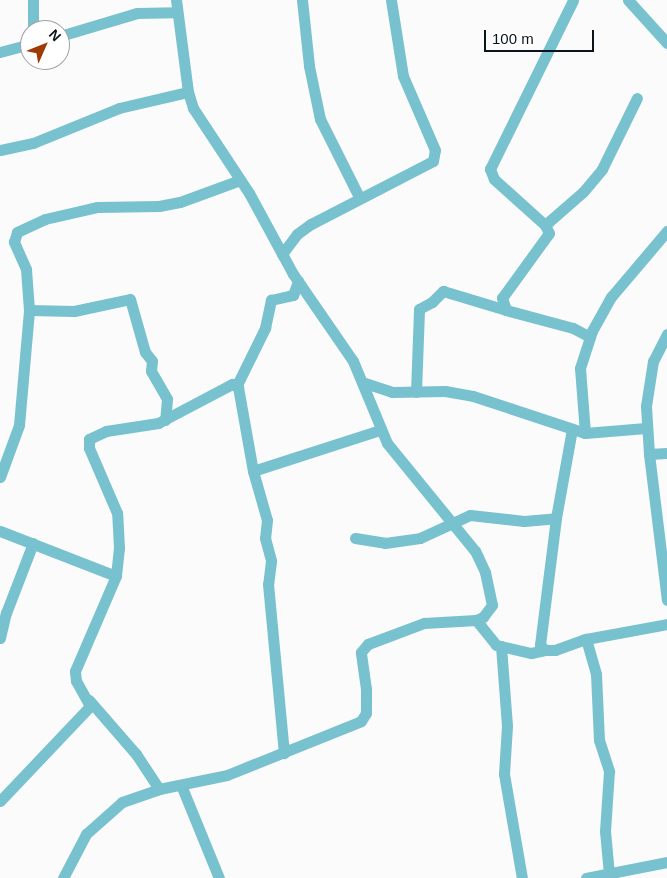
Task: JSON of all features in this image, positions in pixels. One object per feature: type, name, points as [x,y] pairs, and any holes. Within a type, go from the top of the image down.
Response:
[{"type":"street","points":[[33,0],[33,20]]},
{"type":"street","points":[[302,0],[309,66],[320,119],[359,197]]},
{"type":"street","points":[[282,254],[297,234],[359,197],[429,165],[434,156],[431,138],[403,76],[391,0]]},
{"type":"street","points":[[506,310],[502,298],[549,233],[545,224],[494,179],[490,169],[573,0]]},
{"type":"street","points":[[628,0],[667,43]]},
{"type":"street","points":[[63,878],[79,842],[95,824],[122,802],[159,789],[227,775],[364,718],[364,648],[424,623],[476,620],[489,612],[492,605],[485,572],[475,551],[398,457],[380,430],[368,402],[365,383],[346,349],[298,281],[240,180],[203,126],[188,92],[176,6],[137,13],[70,33]]},
{"type":"street","points":[[0,52],[20,47]]},
{"type":"street","points":[[0,150],[33,143],[119,108],[188,92]]},
{"type":"street","points":[[545,224],[583,192],[602,169],[637,98]]},
{"type":"street","points":[[0,477],[19,425],[29,310],[26,269],[14,242],[17,232],[46,219],[97,207],[159,206],[180,202],[240,180]]},
{"type":"street","points":[[586,434],[580,368],[590,337],[611,297],[667,231]]},
{"type":"street","points":[[284,752],[268,584],[271,561],[265,538],[267,520],[253,471],[237,385],[265,328],[271,300],[293,295],[298,281]]},
{"type":"street","points":[[416,392],[418,309],[432,302],[443,291],[573,328],[590,337]]},
{"type":"street","points":[[29,310],[74,311],[130,299],[145,352],[152,360],[152,374],[167,399],[165,420]]},
{"type":"street","points":[[667,334],[653,361],[648,382],[646,428],[648,454],[664,554],[667,600]]},
{"type":"street","points":[[365,383],[383,390],[444,391],[473,396],[586,434],[646,428]]},
{"type":"street","points":[[159,789],[136,754],[76,681],[74,671],[116,576],[120,548],[116,513],[89,448],[89,439],[101,432],[146,426],[165,420],[216,391],[237,385]]},
{"type":"street","points":[[545,650],[539,643],[556,518],[572,429]]},
{"type":"street","points":[[253,471],[380,430]]},
{"type":"street","points":[[648,454],[667,453]]},
{"type":"street","points":[[354,538],[367,542],[401,542],[432,535],[470,515],[524,521],[556,518]]},
{"type":"street","points":[[0,531],[116,576]]},
{"type":"street","points":[[0,638],[6,613],[33,543]]},
{"type":"street","points":[[476,620],[490,639],[501,646],[531,653],[565,648],[586,639],[667,624]]},
{"type":"street","points":[[586,639],[596,674],[600,740],[609,771],[605,831],[609,874]]},
{"type":"street","points":[[501,646],[507,726],[504,774],[522,878]]},
{"type":"street","points":[[1,798],[88,711],[90,700]]},
{"type":"street","points":[[181,785],[220,878]]},
{"type":"street","points":[[586,878],[667,862]]}]
